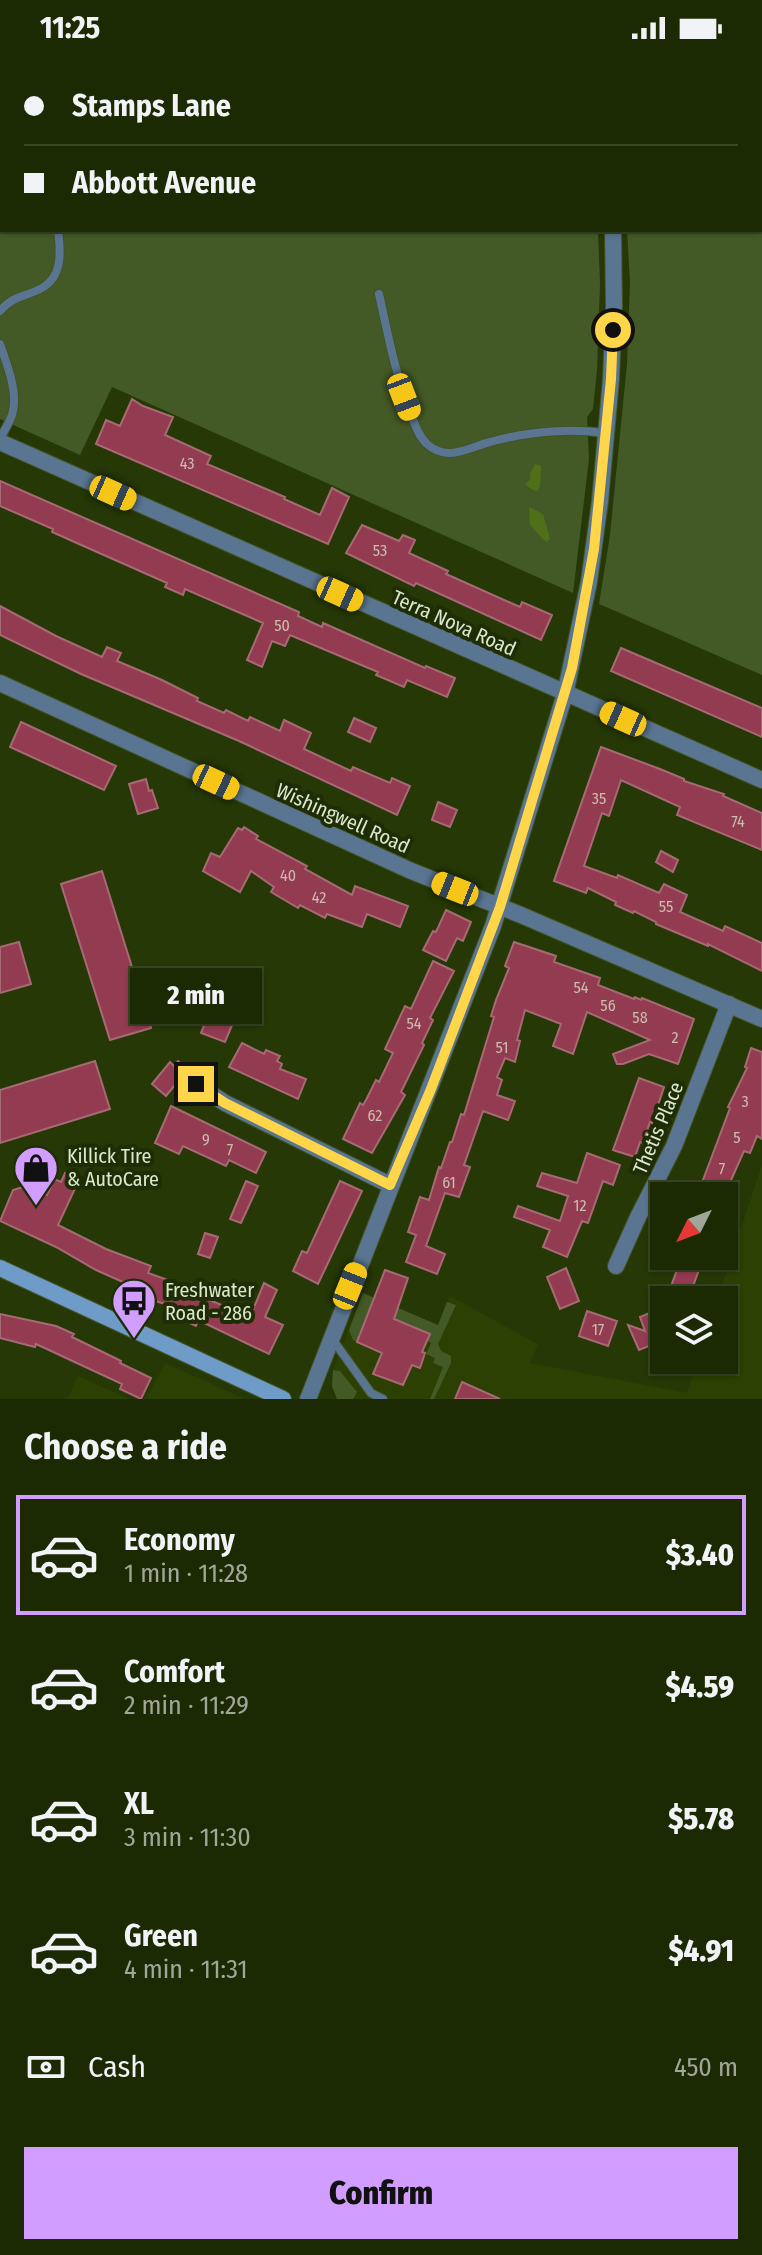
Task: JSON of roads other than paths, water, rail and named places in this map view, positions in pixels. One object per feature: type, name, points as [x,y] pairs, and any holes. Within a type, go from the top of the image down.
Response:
[{"type":"main road","points":[[0,1268],[283,1399]]},
{"type":"street","points":[[308,1399],[500,907],[565,694],[594,549],[612,350],[613,232]]},
{"type":"street","name":"Terra Nova Road","points":[[0,441],[762,780]]},
{"type":"street","name":"Wishingwell Road","points":[[0,683],[409,870],[762,1019]]},
{"type":"street","name":"Thetis Place","points":[[616,1266],[674,1146],[729,1004]]},
{"type":"street","points":[[196,1084],[225,1103],[390,1185]]},
{"type":"lane","points":[[0,311],[10,299],[42,289],[54,278],[61,252],[58,232]]},
{"type":"lane","points":[[379,294],[398,380],[415,425],[425,443],[431,447],[447,453],[533,434],[577,430],[605,433]]},
{"type":"lane","points":[[0,344],[14,402],[12,415],[0,441]]},
{"type":"lane","points":[[331,1336],[371,1393],[383,1399]]},
{"type":"place","name":"Killick Tire & AutoCare","points":[[36,1207]]},
{"type":"place","name":"Freshwater Road - 286","points":[[134,1340]]}]
